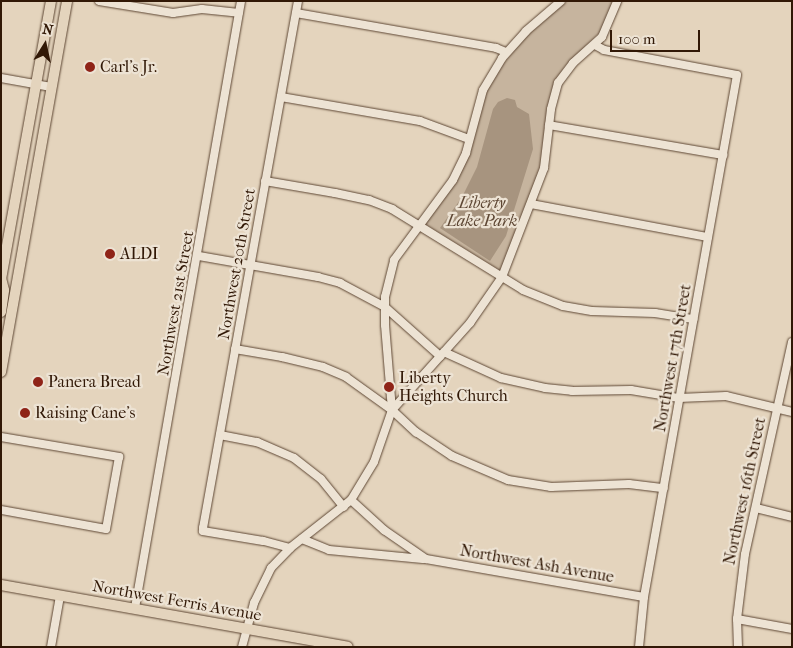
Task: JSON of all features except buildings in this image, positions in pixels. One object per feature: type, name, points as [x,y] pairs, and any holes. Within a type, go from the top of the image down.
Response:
[{"type":"main road","points":[[1,312],[4,290],[1,279],[51,1]]},
{"type":"main road","points":[[2,364],[67,1]]},
{"type":"main road","name":"Northwest Ferris Avenue","points":[[1,585],[348,647]]},
{"type":"street","points":[[99,1],[173,13],[202,8],[239,13]]},
{"type":"street","name":"Northwest 21st Street","points":[[136,608],[199,256],[242,1]]},
{"type":"street","name":"Northwest 20th Street","points":[[290,548],[204,531],[298,1]]},
{"type":"street","points":[[392,410],[385,307],[387,282],[394,260],[453,180],[466,154],[483,90],[506,52],[526,31],[561,1]]},
{"type":"street","points":[[242,647],[245,629],[264,578],[290,548],[351,500],[374,462],[392,410],[483,306],[502,277],[531,204],[547,155],[549,125],[558,83],[573,63],[595,45],[608,27],[617,1]]},
{"type":"street","points":[[296,12],[496,48],[506,52]]},
{"type":"street","name":"Northwest 17th Street","points":[[595,45],[604,50],[737,75],[644,597],[639,647]]},
{"type":"street","points":[[1,78],[52,87]]},
{"type":"street","points":[[281,96],[420,121],[469,139]]},
{"type":"street","points":[[549,125],[723,155]]},
{"type":"street","points":[[265,182],[369,200],[392,209],[523,290],[563,306],[592,311],[655,312],[694,319]]},
{"type":"street","points":[[531,204],[708,237]]},
{"type":"street","points":[[199,256],[250,264],[340,283],[385,307],[442,354],[501,378],[544,388],[572,391],[631,390],[679,398],[726,396],[792,412]]},
{"type":"street","name":"Northwest 16th Street","points":[[738,647],[736,619],[745,554],[792,342]]},
{"type":"street","points":[[235,349],[282,357],[323,367],[346,377],[392,410],[416,432],[452,456],[508,480],[551,487],[630,484],[664,488]]},
{"type":"street","points":[[220,435],[257,442],[294,458],[321,480],[344,506]]},
{"type":"street","points":[[1,437],[119,457],[106,529],[1,510]]},
{"type":"street","name":"Northwest Ash Avenue","points":[[351,500],[384,530],[426,559]]},
{"type":"street","points":[[756,508],[792,517]]},
{"type":"street","name":"Northwest Ash Avenue","points":[[302,539],[330,550],[426,559],[644,597]]},
{"type":"street","points":[[51,647],[60,596]]},
{"type":"street","points":[[736,619],[792,629]]},
{"type":"green space","name":"Liberty Lake Park","points":[[566,1],[614,1],[601,31],[565,66],[557,79],[550,97],[542,160],[526,209],[501,271],[425,224],[458,179],[471,148],[480,108],[488,88],[500,68],[526,36]]},
{"type":"shaded area","points":[[507,98],[515,100],[517,107],[529,114],[533,149],[506,236],[490,261],[440,228],[462,197],[477,167],[493,109],[498,102]]},
{"type":"place","name":"Carl's Jr.","points":[[90,67]]},
{"type":"place","name":"ALDI","points":[[110,254]]},
{"type":"place","name":"Panera Bread","points":[[38,382]]},
{"type":"place","name":"Liberty Heights Church","points":[[389,387]]},
{"type":"place","name":"Raising Cane's","points":[[25,413]]}]
